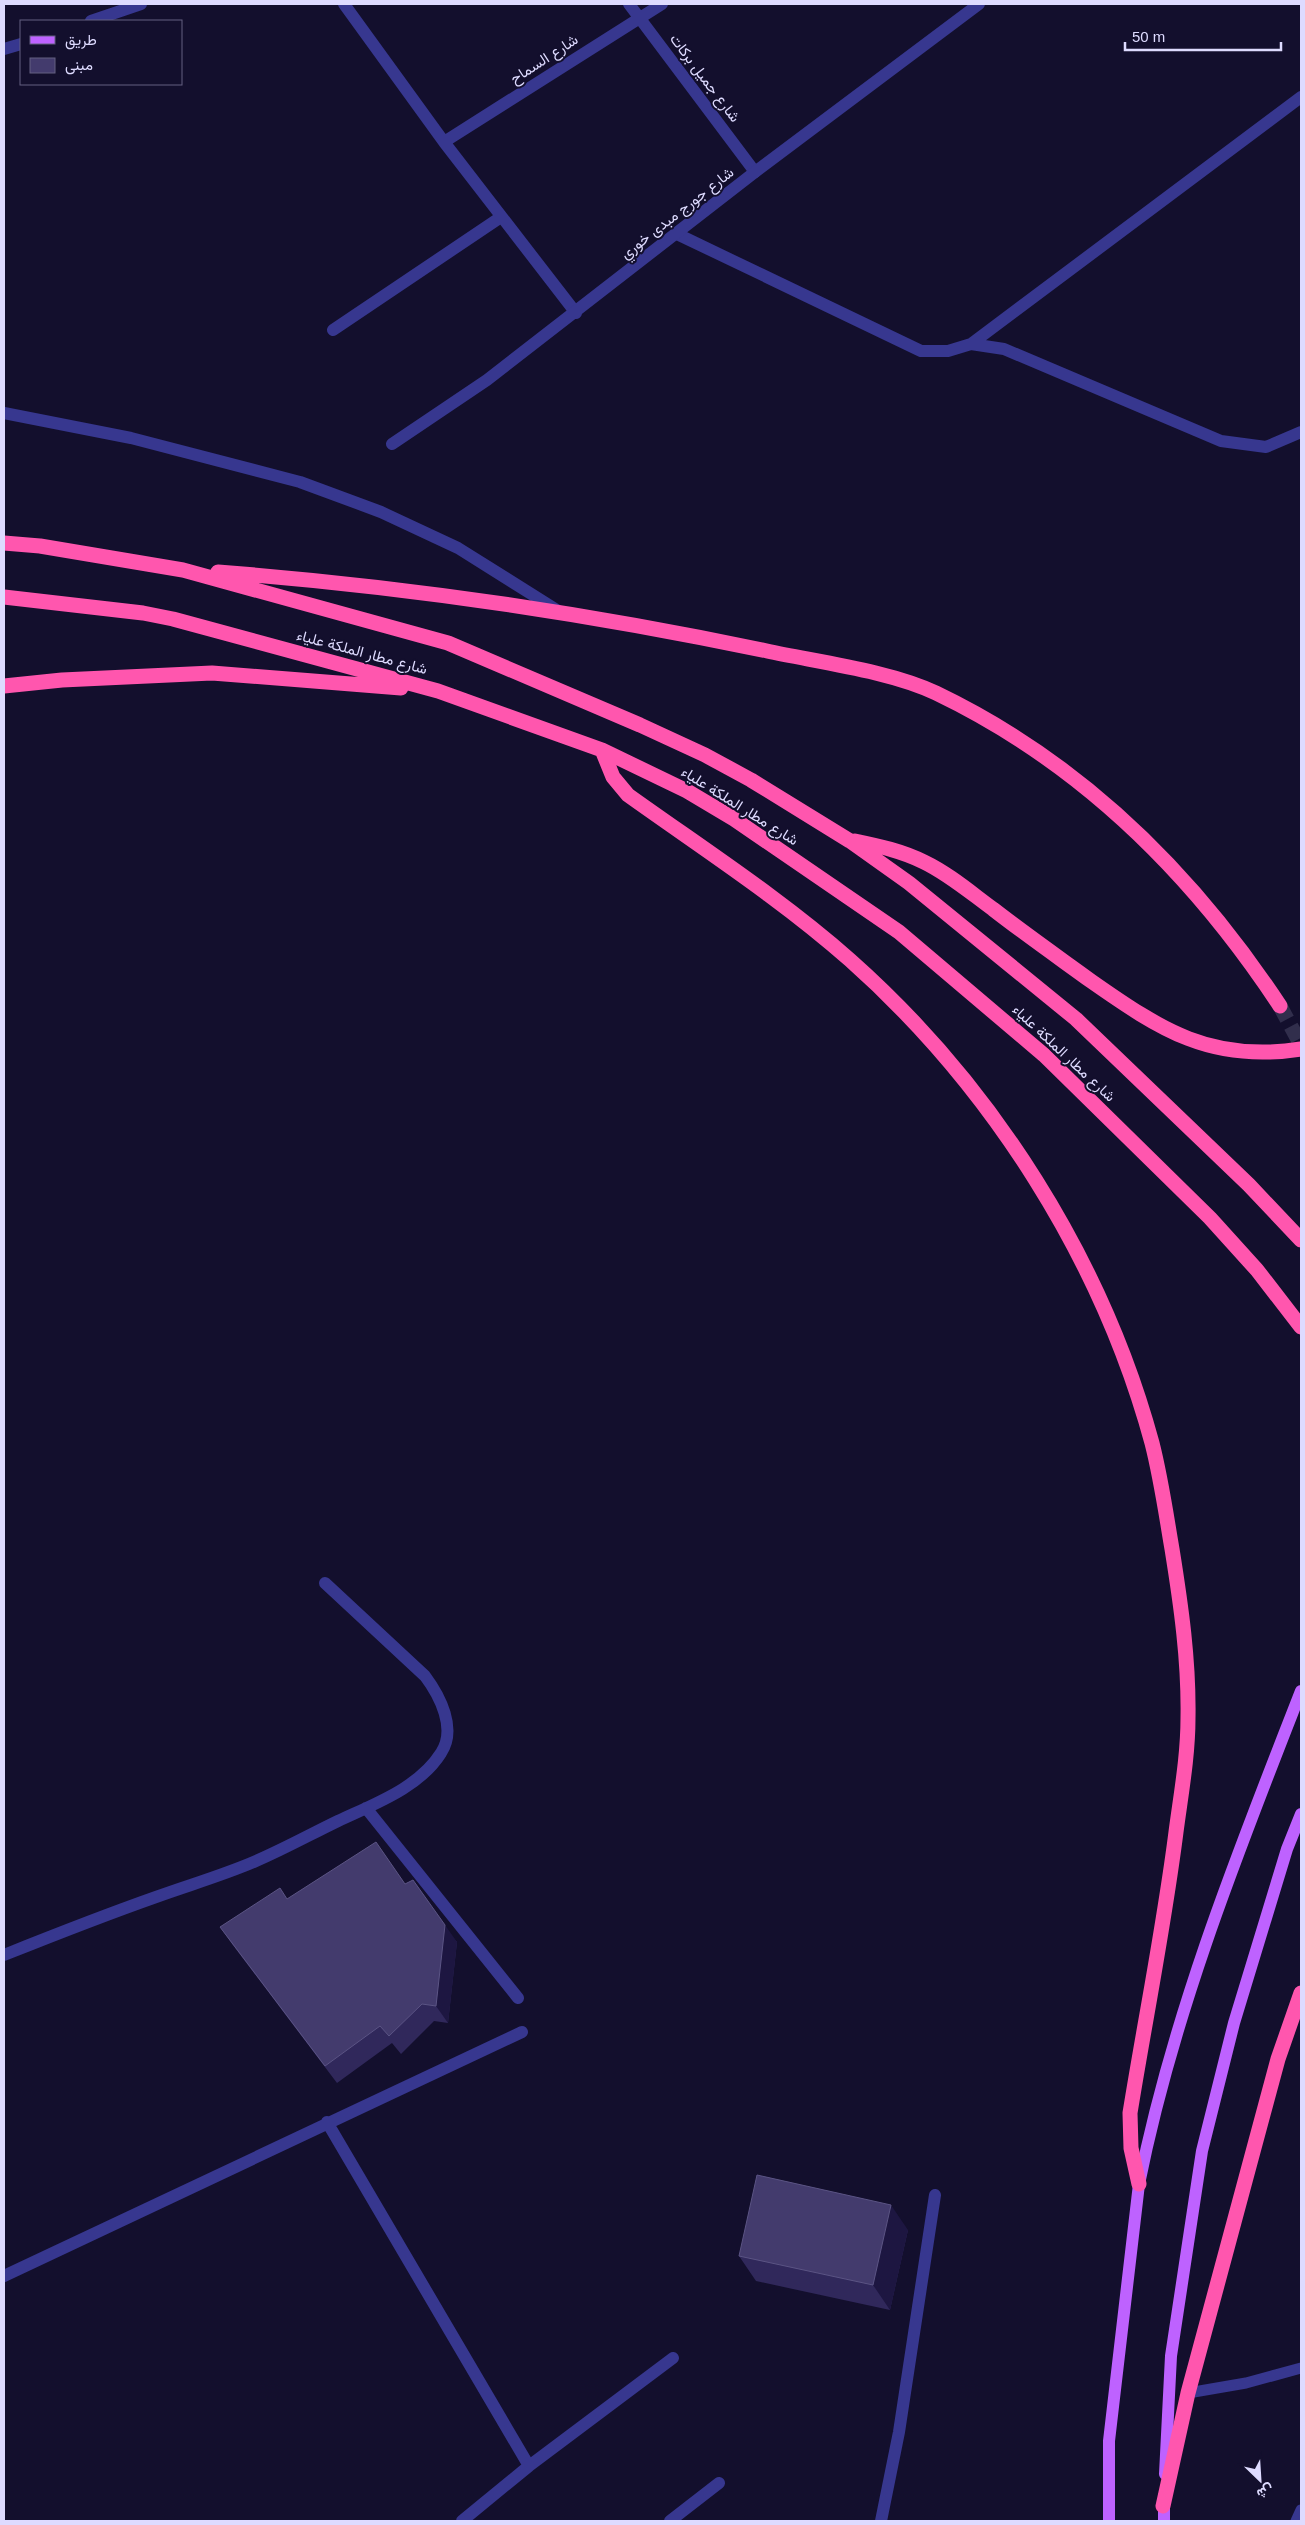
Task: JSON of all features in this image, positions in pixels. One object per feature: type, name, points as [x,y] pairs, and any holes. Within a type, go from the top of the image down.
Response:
[{"type":"highway","name":"شارع مطار الملكة علياء","points":[[4,543],[40,546],[183,570],[448,643],[705,754],[850,841],[963,925],[1076,1019],[1242,1179],[1301,1240]]},
{"type":"highway","points":[[183,570],[321,580],[560,612],[722,642],[892,678],[932,691],[980,715],[1030,745],[1084,784],[1138,833],[1185,881],[1263,981],[1280,1006]]},
{"type":"highway","name":"شارع مطار الملكة علياء","points":[[4,597],[143,613],[173,619],[438,691],[602,750],[686,791],[734,819],[900,932],[1044,1055],[1210,1218],[1257,1270],[1301,1327]]},
{"type":"highway","points":[[4,686],[62,680],[212,673],[438,691]]},
{"type":"highway","points":[[602,750],[613,777],[628,795],[770,896],[849,959],[941,1052],[1018,1151],[1097,1294],[1136,1389],[1153,1446],[1177,1580],[1187,1660],[1188,1719],[1171,1870],[1130,2114],[1131,2148],[1139,2184]]},
{"type":"highway","points":[[850,841],[895,850],[943,872],[1127,1006],[1174,1034],[1206,1045],[1247,1050],[1268,1052],[1301,1048]]},
{"type":"highway","points":[[1163,2506],[1188,2393],[1278,2059],[1301,1993]]},
{"type":"main road","points":[[1109,2521],[1109,2440],[1139,2184],[1170,2056],[1232,1867],[1301,1691]]},
{"type":"main road","points":[[1164,2521],[1163,2506],[1171,2356],[1202,2151],[1234,2023],[1287,1849],[1301,1814]]},
{"type":"street","points":[[94,20],[141,4]]},
{"type":"street","points":[[344,4],[444,142],[576,313]]},
{"type":"street","name":"شارع جميل بركات","points":[[629,4],[756,172]]},
{"type":"street","name":"شارع السماح","points":[[444,142],[638,17],[662,4]]},
{"type":"street","name":"شارع جورج مبدى خوري","points":[[392,444],[487,380],[756,172],[979,4]]},
{"type":"street","points":[[4,49],[20,44]]},
{"type":"street","points":[[677,234],[921,351],[948,350],[971,344],[1301,97]]},
{"type":"street","points":[[333,330],[501,217]]},
{"type":"street","points":[[971,344],[1004,349],[1221,441],[1266,447],[1301,432]]},
{"type":"street","points":[[4,413],[131,438],[300,482],[381,512],[458,548],[560,612]]},
{"type":"street","points":[[4,1955],[111,1913],[255,1861],[402,1789],[434,1764],[443,1752],[447,1722],[436,1690],[425,1676],[325,1583]]},
{"type":"street","points":[[366,1808],[518,1998]]},
{"type":"street","points":[[4,2276],[327,2122],[522,2032]]},
{"type":"street","points":[[327,2122],[529,2466]]},
{"type":"street","points":[[882,2521],[899,2432],[935,2195]]},
{"type":"street","points":[[462,2521],[529,2466],[673,2358]]},
{"type":"street","points":[[670,2521],[719,2483]]},
{"type":"lane","points":[[1188,2393],[1246,2383],[1301,2368]]},
{"type":"lane","points":[[1296,2521],[1301,2510]]},
{"type":"building","points":[[376,1842],[405,1884],[413,1880],[445,1925],[436,2006],[422,2004],[389,2036],[380,2026],[325,2066],[220,1927],[280,1888],[287,1899]]},
{"type":"building","points":[[757,2175],[891,2205],[873,2285],[739,2256]]},
{"type":"tunnel","points":[[1280,1006],[1301,1045]]}]
